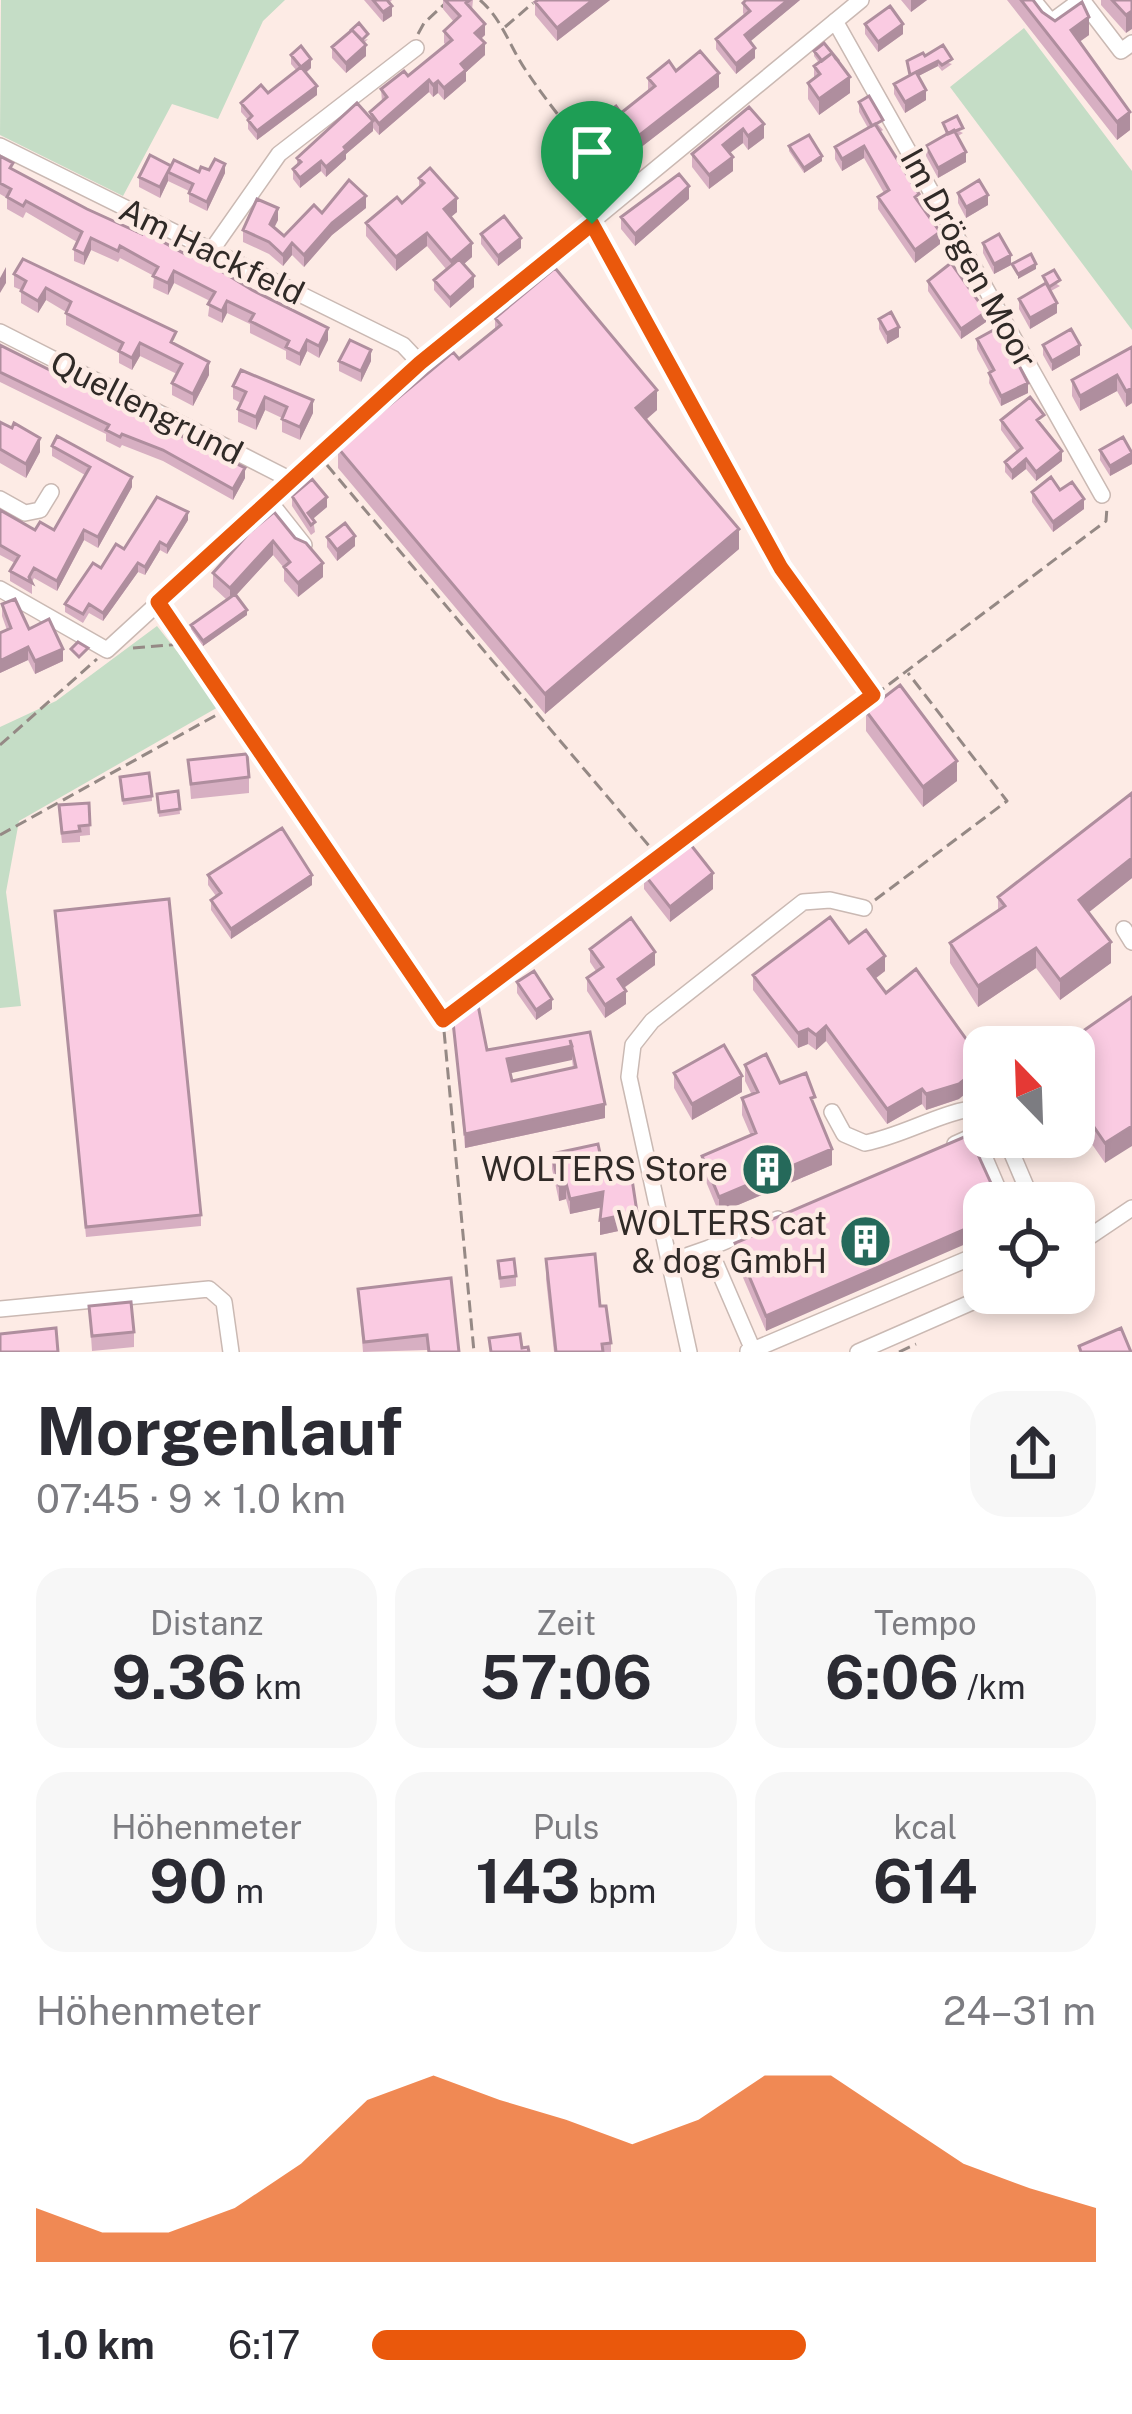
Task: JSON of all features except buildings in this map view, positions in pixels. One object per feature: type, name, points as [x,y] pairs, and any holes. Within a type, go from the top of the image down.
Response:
[{"type":"street","points":[[0,589],[107,650],[420,363],[861,0]]},
{"type":"street","points":[[1033,0],[1051,22],[1082,0],[1121,51],[1132,43]]},
{"type":"street","name":"Im Drögen Moor","points":[[835,21],[1102,495]]},
{"type":"street","points":[[211,250],[279,154],[416,48]]},
{"type":"street","name":"Am Hackfeld","points":[[0,146],[403,345],[420,363]]},
{"type":"street","name":"Quellengrund","points":[[0,332],[293,481]]},
{"type":"street","points":[[0,499],[25,513],[40,510],[51,491]]},
{"type":"street","points":[[270,502],[304,545]]},
{"type":"street","points":[[689,1352],[629,1077],[633,1045],[640,1032],[803,902],[830,900],[864,908]]},
{"type":"street","points":[[832,1112],[844,1135],[865,1143],[963,1109]]},
{"type":"street","points":[[934,1153],[975,1136],[995,1182]]},
{"type":"street","points":[[1095,1233],[1132,1208]]},
{"type":"street","points":[[669,1262],[791,1213]]},
{"type":"street","points":[[709,1248],[750,1351],[963,1261]]},
{"type":"street","points":[[0,1309],[209,1289],[224,1302],[232,1352]]},
{"type":"street","points":[[858,1352],[963,1306]]},
{"type":"path","points":[[416,48],[424,23],[449,0]]},
{"type":"path","points":[[480,0],[504,28],[522,65],[558,118],[625,196]]},
{"type":"path","points":[[504,28],[533,3]]},
{"type":"path","points":[[592,224],[781,568],[873,695]]},
{"type":"path","points":[[321,457],[655,853]]},
{"type":"path","points":[[443,1020],[1106,521],[1102,495]]},
{"type":"path","points":[[158,602],[443,1020],[474,1352]]},
{"type":"path","points":[[0,745],[107,650],[187,644]]},
{"type":"path","points":[[864,908],[1006,801],[906,670]]},
{"type":"path","points":[[0,835],[230,707]]},
{"type":"green space","points":[[1,0],[285,0],[263,21],[218,119],[172,104],[123,196],[0,135]]},
{"type":"green space","points":[[1024,28],[1132,171],[1132,330],[950,87]]},
{"type":"green space","points":[[157,626],[220,706],[19,821],[6,892],[21,1006],[0,1008],[0,727],[56,701]]},
{"type":"place","name":"WOLTERS Store","points":[[767,1169]]},
{"type":"place","name":"WOLTERS cat & dog GmbH","points":[[866,1242]]},
{"type":"route","points":[[592,224],[781,568],[873,695],[443,1020],[158,602],[420,363],[592,224]]}]
